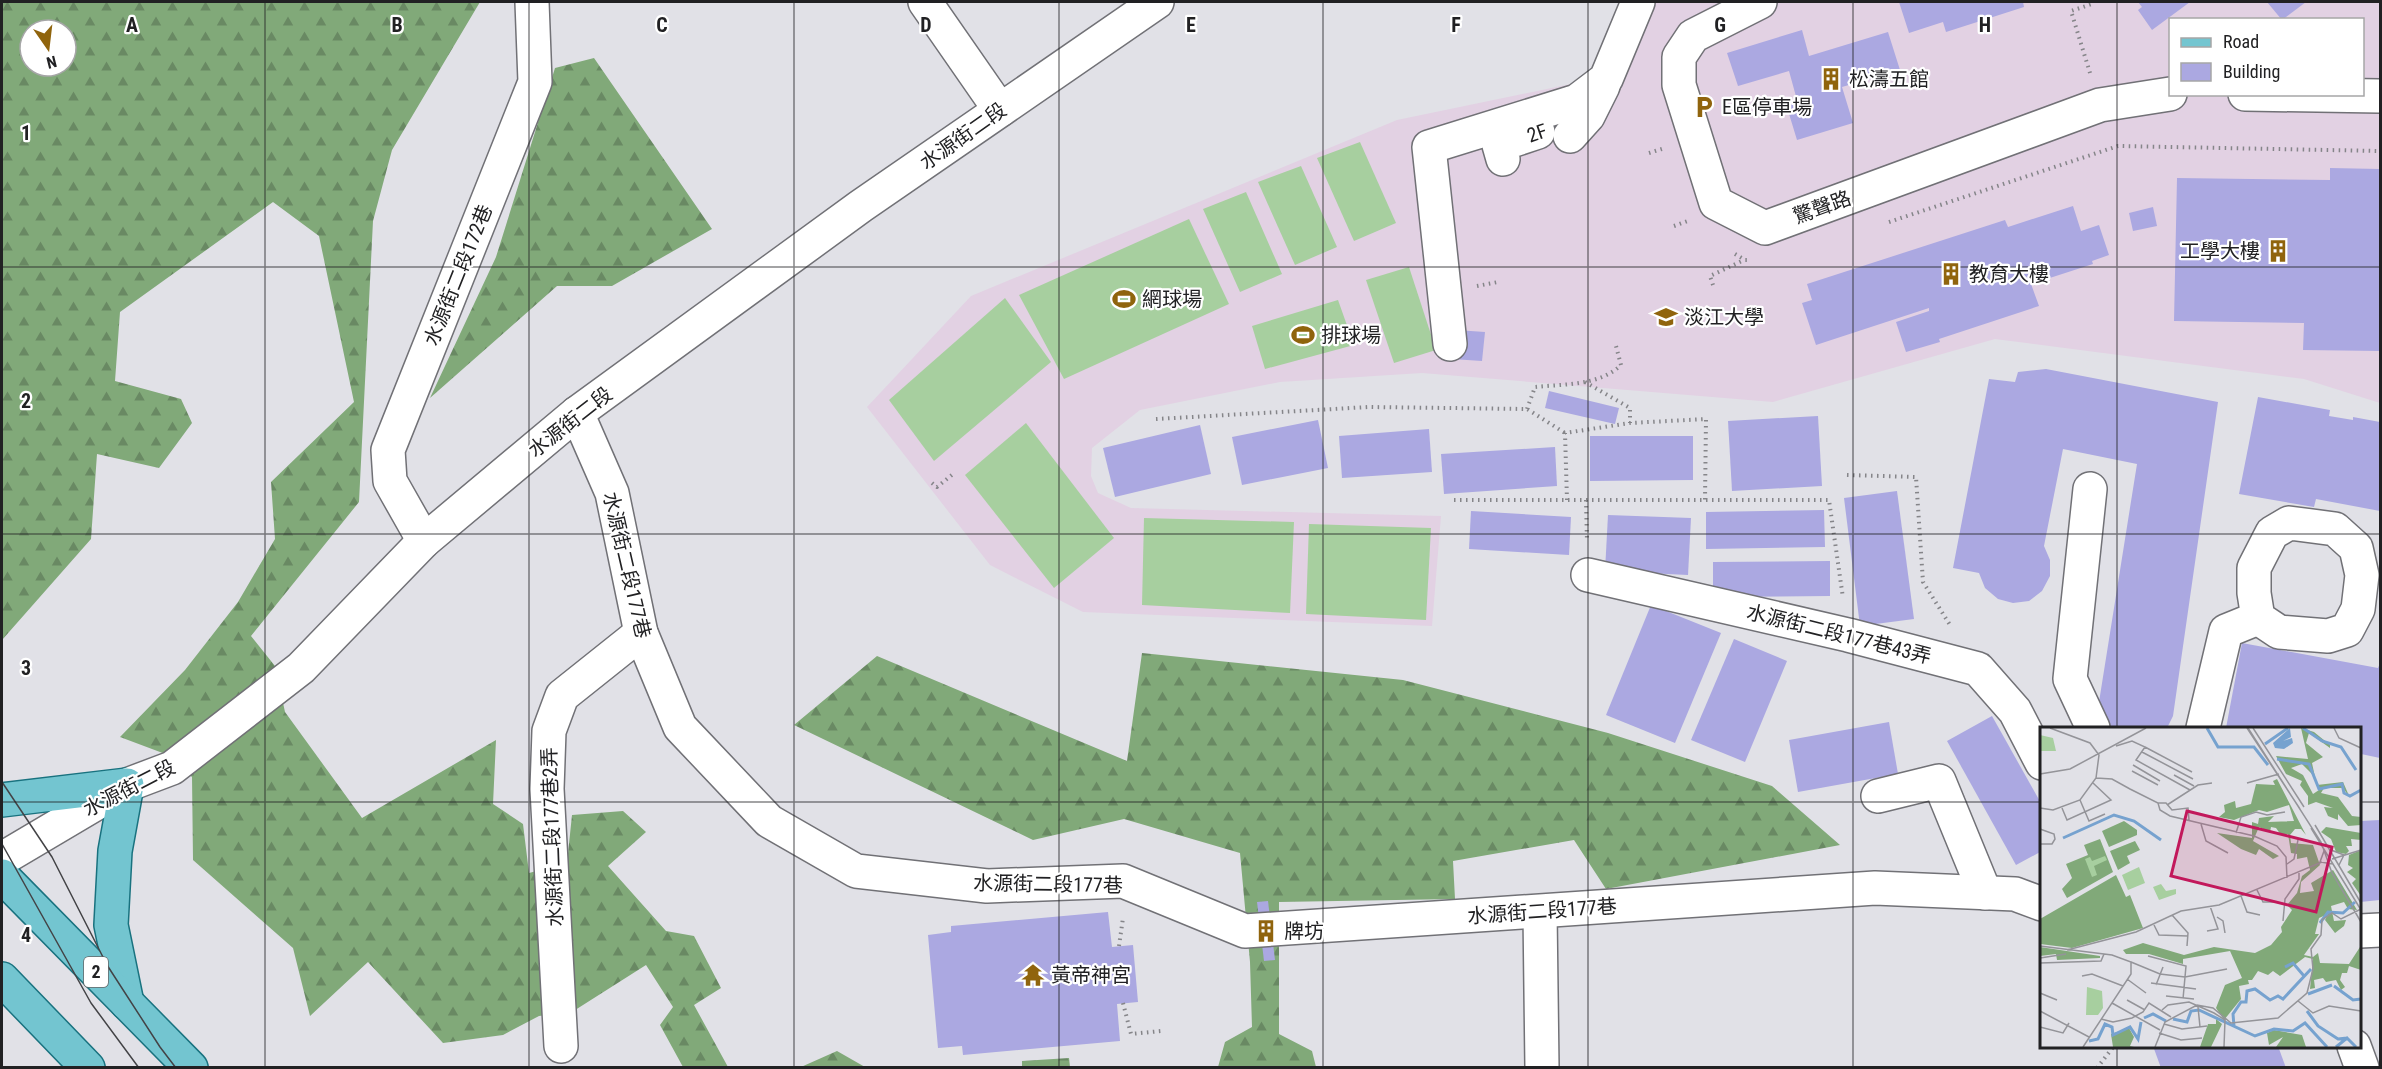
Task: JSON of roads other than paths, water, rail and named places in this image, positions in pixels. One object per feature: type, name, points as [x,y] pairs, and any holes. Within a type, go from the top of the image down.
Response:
[{"type":"main road","points":[[2,800],[128,785],[115,851],[111,925],[127,1003]]},
{"type":"main road","name":"2","points":[[2,876],[190,1068]]},
{"type":"main road","points":[[2,979],[88,1068]]},
{"type":"main road","points":[[2,1010],[47,1027]]},
{"type":"street","name":"水源街二段172巷","points":[[424,541],[390,481],[388,450],[535,82],[532,2]]},
{"type":"street","points":[[925,2],[1000,110]]},
{"type":"street","name":"水源街二段","points":[[2,859],[128,785],[172,768],[301,668],[424,541],[578,413],[861,206],[1157,2]]},
{"type":"street","points":[[1450,344],[1429,147],[1577,101],[1606,79],[1638,2]]},
{"type":"street","name":"驚聲路","points":[[1760,2],[1693,36],[1679,57],[1679,85],[1716,203],[1765,228],[2100,105],[2169,94]]},
{"type":"street","name":"2F","points":[[1503,159],[1499,145],[1579,126],[1606,79]]},
{"type":"street","points":[[2364,96],[2380,96]]},
{"type":"street","name":"水源街二段177巷","points":[[578,413],[612,493],[641,633],[680,727],[769,821],[856,871],[987,886],[1123,881],[1245,930],[1875,888],[2015,894],[2040,903]]},
{"type":"street","points":[[2090,489],[2070,679],[2092,727]]},
{"type":"street","name":"水源街二段177巷43弄","points":[[1588,576],[1848,635],[1978,669],[2015,711],[2040,759]]},
{"type":"street","points":[[2204,727],[2226,631],[2258,618]]},
{"type":"street","name":"水源街二段177巷2弄","points":[[561,1046],[547,789],[549,731],[562,696],[641,633]]},
{"type":"street","points":[[1878,796],[1939,781],[1986,893]]},
{"type":"street","points":[[1540,912],[1542,1068]]},
{"type":"street","points":[[2361,931],[2380,930]]},
{"type":"street","points":[[2354,1048],[2362,1068]]},
{"type":"tram line","points":[[2,782],[52,857],[107,965],[176,1068]]},
{"type":"tram line","points":[[2,844],[91,1003],[139,1068]]},
{"type":"place","name":"松濤五館","points":[[1831,79]]},
{"type":"place","name":"E區停車場","points":[[1704,107]]},
{"type":"place","name":"工學大樓","points":[[2278,251]]},
{"type":"place","name":"教育大樓","points":[[1951,274]]},
{"type":"place","name":"網球場","points":[[1124,299]]},
{"type":"place","name":"淡江大學","points":[[1666,317]]},
{"type":"place","name":"排球場","points":[[1303,335]]},
{"type":"place","name":"牌坊","points":[[1266,931]]},
{"type":"place","name":"黃帝神宮","points":[[1033,975]]}]
